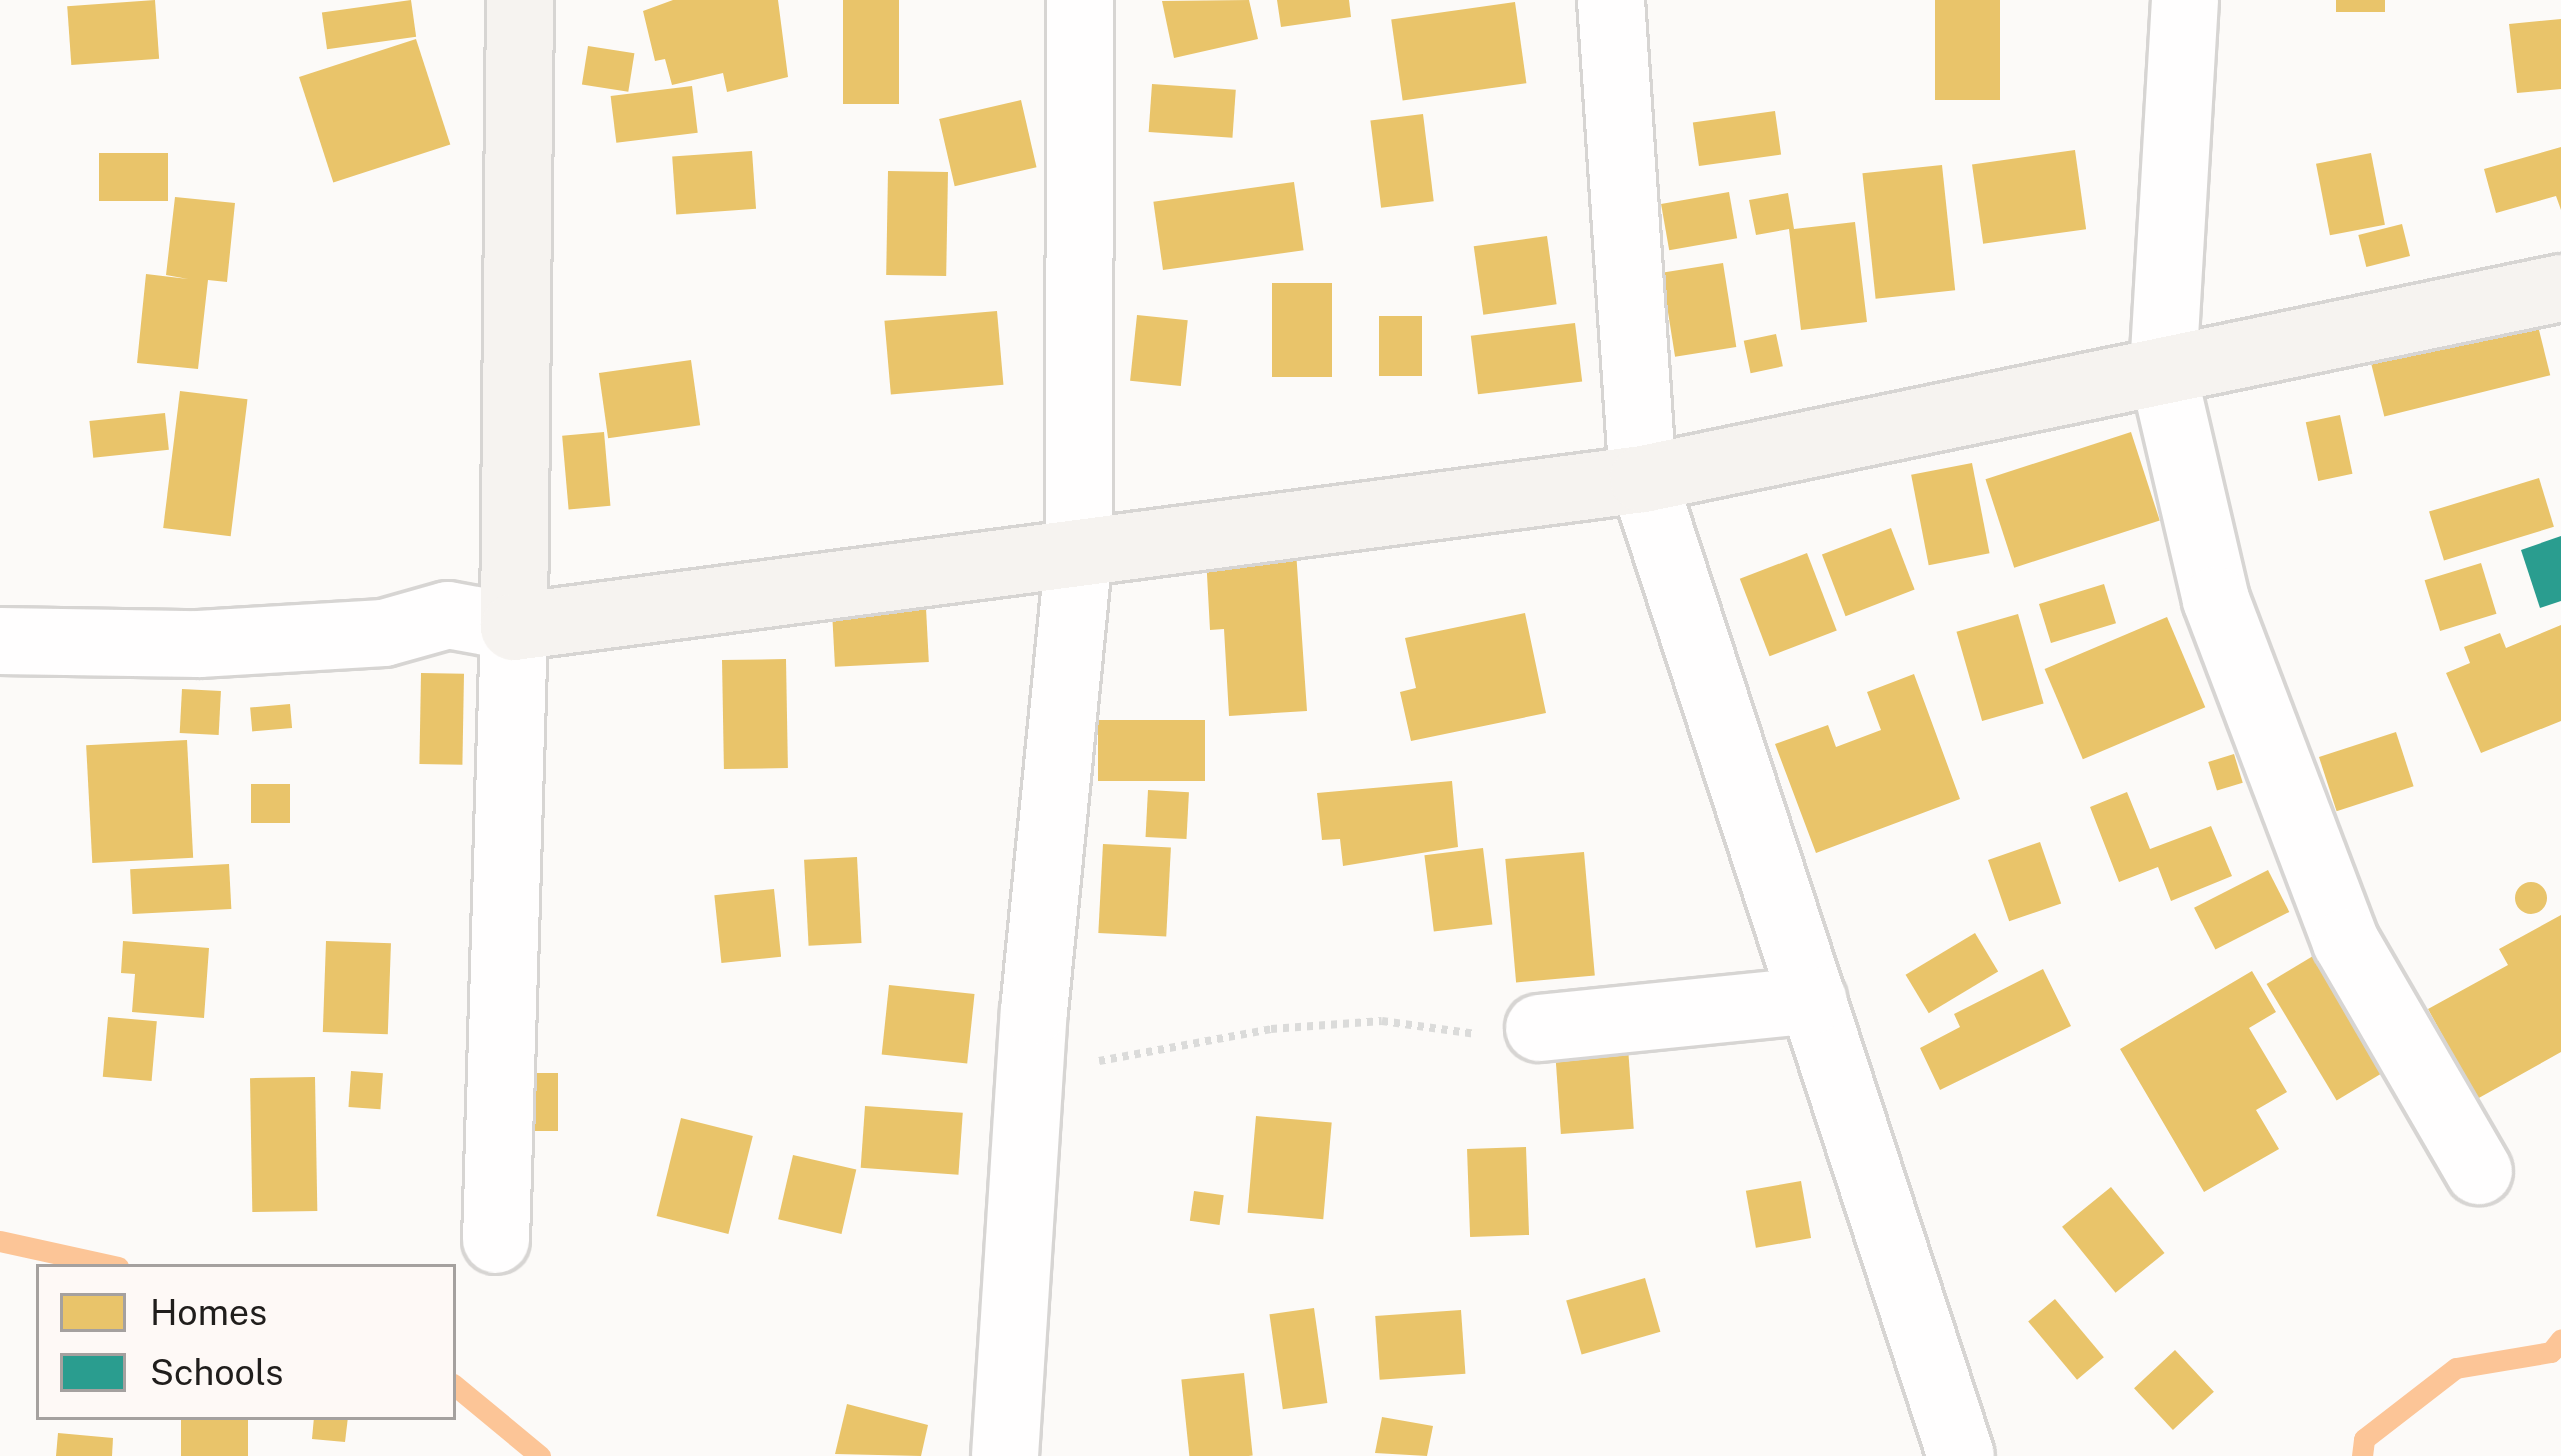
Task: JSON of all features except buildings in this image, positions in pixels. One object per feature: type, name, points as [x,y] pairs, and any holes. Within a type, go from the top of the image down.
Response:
[{"type":"street","points":[[496,1240],[514,627],[520,0]]},
{"type":"street","points":[[1005,1456],[1032,1068],[1079,556],[1080,0]]},
{"type":"street","points":[[1611,0],[1643,478],[1961,1456]]},
{"type":"street","points":[[2185,0],[2163,372],[2216,600],[2345,942],[2479,1171]]},
{"type":"street","points":[[0,641],[199,644],[384,633],[448,615],[514,627],[1079,556],[1643,478],[2561,288]]},
{"type":"street","points":[[1539,1028],[1814,1000]]},
{"type":"path","points":[[1032,1068],[1270,1029],[1382,1021],[1459,1036],[1539,1028]]},
{"type":"waterway","points":[[0,1241],[104,1264]]},
{"type":"waterway","points":[[2362,1456],[2364,1439],[2456,1368],[2551,1352],[2561,1339]]},
{"type":"waterway","points":[[456,1386],[540,1456]]}]
